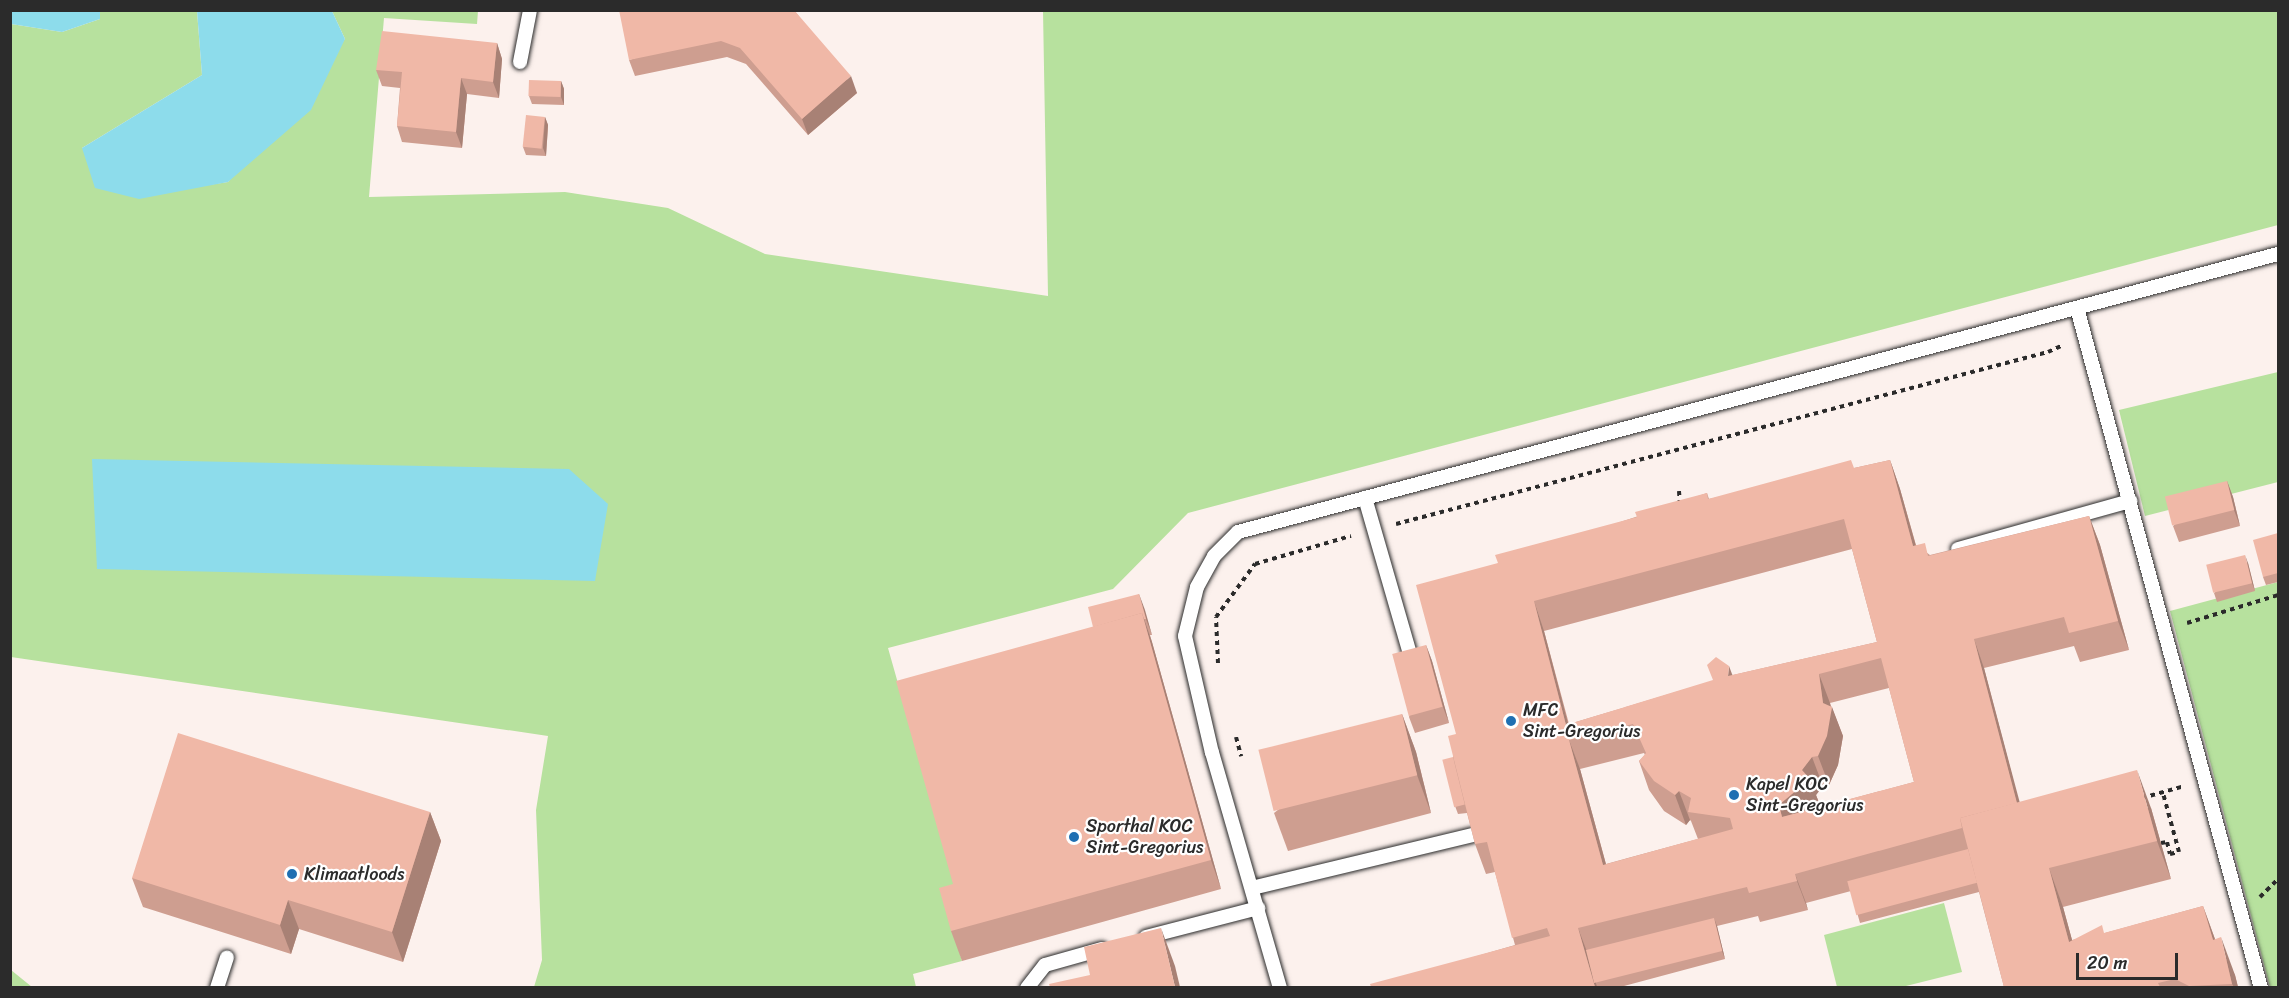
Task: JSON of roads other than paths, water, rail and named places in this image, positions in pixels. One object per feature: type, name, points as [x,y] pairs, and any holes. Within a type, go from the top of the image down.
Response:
[{"type":"lane","points":[[520,62],[531,10]]},
{"type":"lane","points":[[1280,987],[1212,753],[1185,636],[1197,587],[1214,556],[1238,532],[2278,254]]},
{"type":"lane","points":[[2077,308],[2261,987]]},
{"type":"lane","points":[[1365,498],[1411,657]]},
{"type":"lane","points":[[1956,550],[2130,501]]},
{"type":"lane","points":[[1252,888],[1473,835]]},
{"type":"lane","points":[[1027,987],[1045,964],[1258,908]]},
{"type":"lane","points":[[217,987],[227,958]]},
{"type":"water","points":[[11,10],[100,11],[100,19],[62,32],[11,24]]},
{"type":"water","points":[[197,11],[332,11],[345,39],[311,110],[228,182],[139,199],[95,188],[82,148],[202,75]]},
{"type":"water","points":[[92,459],[569,469],[608,504],[595,581],[97,569]]},
{"type":"place","name":"MFC Sint-Gregorius","points":[[1511,721]]},
{"type":"place","name":"Kapel KOC Sint-Gregorius","points":[[1734,795]]},
{"type":"place","name":"Sporthal KOC Sint-Gregorius","points":[[1074,837]]},
{"type":"place","name":"Klimaatloods","points":[[292,874]]}]
